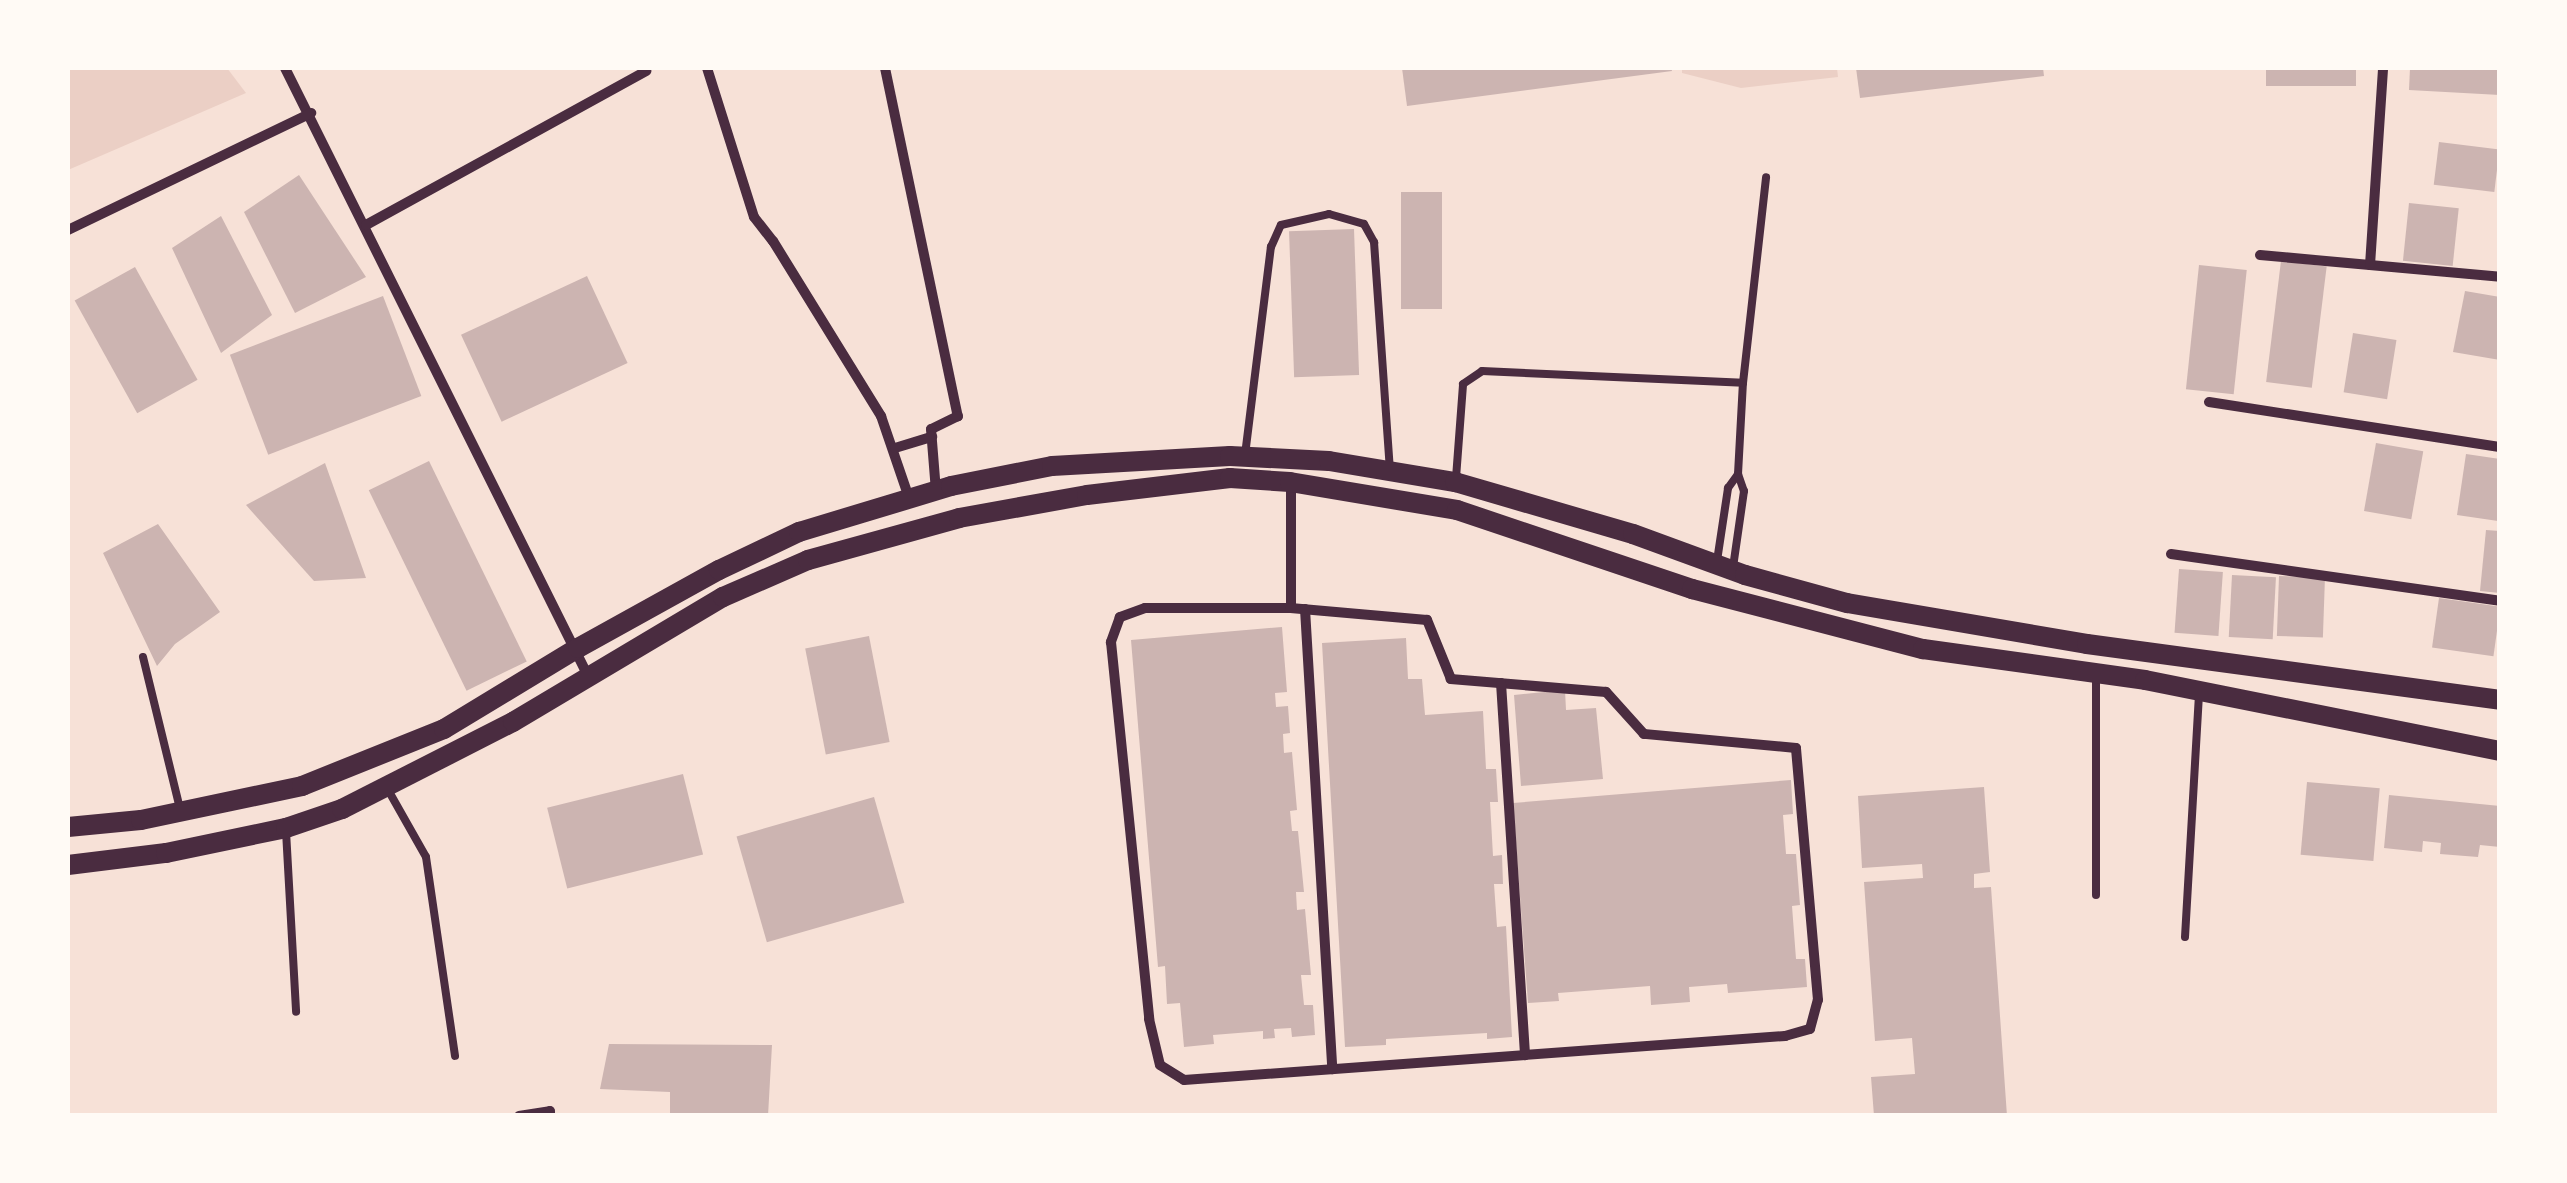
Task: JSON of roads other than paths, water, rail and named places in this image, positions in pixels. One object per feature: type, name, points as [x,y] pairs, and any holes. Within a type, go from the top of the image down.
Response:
[{"type":"main road","points":[[68,827],[181,813],[302,786],[444,730],[578,648],[719,570],[799,532],[909,499],[1052,466],[1244,455],[1455,482],[1633,534],[1724,568],[1847,602],[2087,644],[2500,700]]},
{"type":"main road","points":[[68,865],[166,853],[286,828],[388,788],[513,722],[723,597],[791,567],[959,518],[1087,495],[1230,478],[1290,482],[1457,510],[1692,588],[1842,631],[1923,649],[2199,690],[2500,751]]},
{"type":"street","points":[[286,68],[578,648],[588,676]]},
{"type":"street","points":[[707,68],[754,217],[822,320],[895,448],[909,499]]},
{"type":"street","points":[[884,68],[958,416],[931,428],[936,492]]},
{"type":"street","points":[[2370,266],[2383,68]]},
{"type":"street","points":[[366,224],[646,71]]},
{"type":"street","points":[[68,230],[311,114]]},
{"type":"street","points":[[2260,255],[2500,278]]},
{"type":"street","points":[[2209,402],[2500,447]]},
{"type":"street","points":[[895,448],[932,437]]},
{"type":"street","points":[[1291,608],[1290,482],[1294,459]]},
{"type":"street","points":[[2171,554],[2500,602]]},
{"type":"street","points":[[1145,608],[1304,609],[1427,620],[1451,679],[1606,692],[1644,734],[1796,748],[1818,1000],[1810,1030],[1785,1036],[1184,1080],[1160,1065],[1149,1019],[1111,642],[1120,616],[1145,608]]},
{"type":"street","points":[[1304,609],[1332,1069]]},
{"type":"street","points":[[1501,683],[1525,1054]]},
{"type":"street","points":[[519,1116],[550,1111],[550,1116]]},
{"type":"lane","points":[[1724,568],[1744,491],[1738,474],[1743,382],[1766,177]]},
{"type":"lane","points":[[1244,455],[1270,247],[1281,224],[1330,214],[1364,224],[1374,242],[1390,471]]},
{"type":"lane","points":[[1455,482],[1463,384],[1482,371],[1743,382]]},
{"type":"lane","points":[[1724,568],[1728,488],[1738,474]]},
{"type":"lane","points":[[143,657],[181,813]]},
{"type":"lane","points":[[2096,673],[2096,895]]},
{"type":"lane","points":[[2185,937],[2199,690]]},
{"type":"lane","points":[[388,788],[426,857],[455,1056]]},
{"type":"lane","points":[[286,828],[296,1012]]}]
